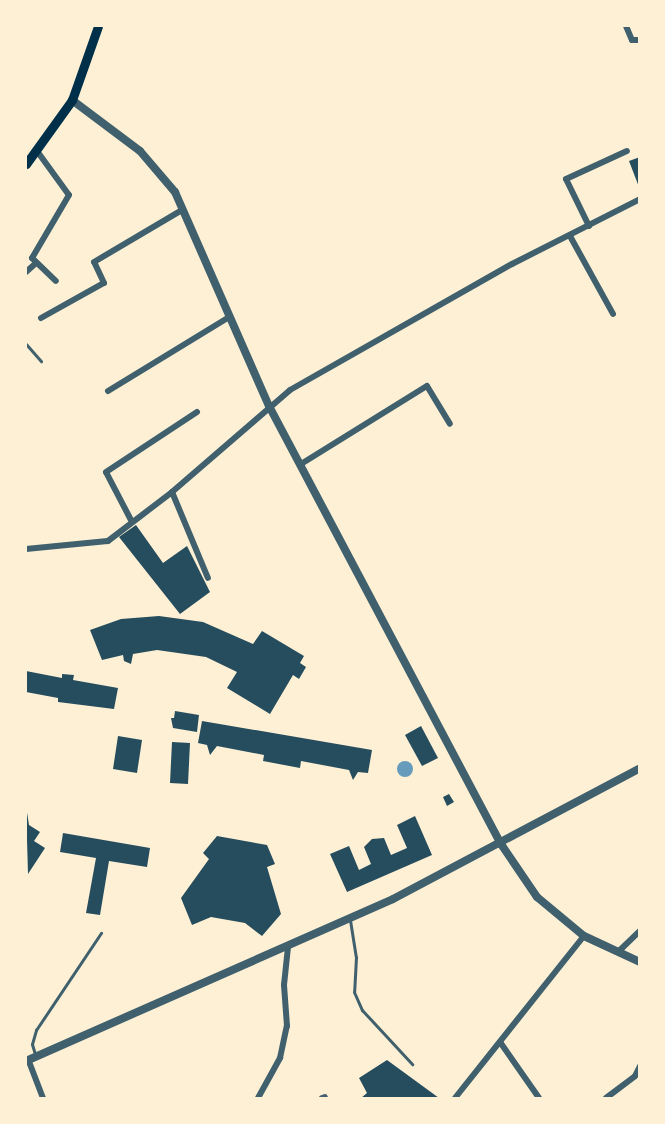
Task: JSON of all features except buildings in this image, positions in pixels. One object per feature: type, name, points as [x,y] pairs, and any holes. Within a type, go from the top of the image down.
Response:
[{"type":"main road","points":[[26,164],[72,100],[99,26]]},
{"type":"street","points":[[626,26],[632,40],[639,40]]},
{"type":"street","points":[[72,100],[140,151],[174,192],[269,406],[501,844],[537,897],[585,936],[639,962]]},
{"type":"street","points":[[37,151],[69,195],[34,253],[35,264],[56,281]]},
{"type":"street","points":[[589,226],[566,179],[627,151]]},
{"type":"street","points":[[26,549],[108,541],[172,492],[290,390],[512,264],[639,199]]},
{"type":"street","points":[[41,318],[104,283],[94,262],[182,210]]},
{"type":"street","points":[[570,236],[613,314]]},
{"type":"street","points":[[26,272],[35,264]]},
{"type":"street","points":[[108,391],[229,317]]},
{"type":"street","points":[[301,464],[427,386],[450,424]]},
{"type":"street","points":[[132,522],[106,472],[197,412]]},
{"type":"street","points":[[172,492],[208,578]]},
{"type":"street","points":[[43,1098],[30,1059],[350,920],[501,844],[639,768]]},
{"type":"street","points":[[618,952],[639,931]]},
{"type":"street","points":[[455,1098],[585,936]]},
{"type":"street","points":[[258,1098],[280,1058],[287,1026],[284,985],[288,947]]},
{"type":"street","points":[[500,1042],[539,1098]]},
{"type":"street","points":[[606,1098],[637,1078],[639,1066]]},
{"type":"lane","points":[[26,343],[41,361]]},
{"type":"lane","points":[[350,920],[356,957],[354,992],[362,1010],[412,1064]]},
{"type":"lane","points":[[30,1059],[36,1030],[101,933]]},
{"type":"water","points":[[405,761],[411,763],[413,769],[411,775],[405,777],[399,775],[397,769],[399,763]]}]
